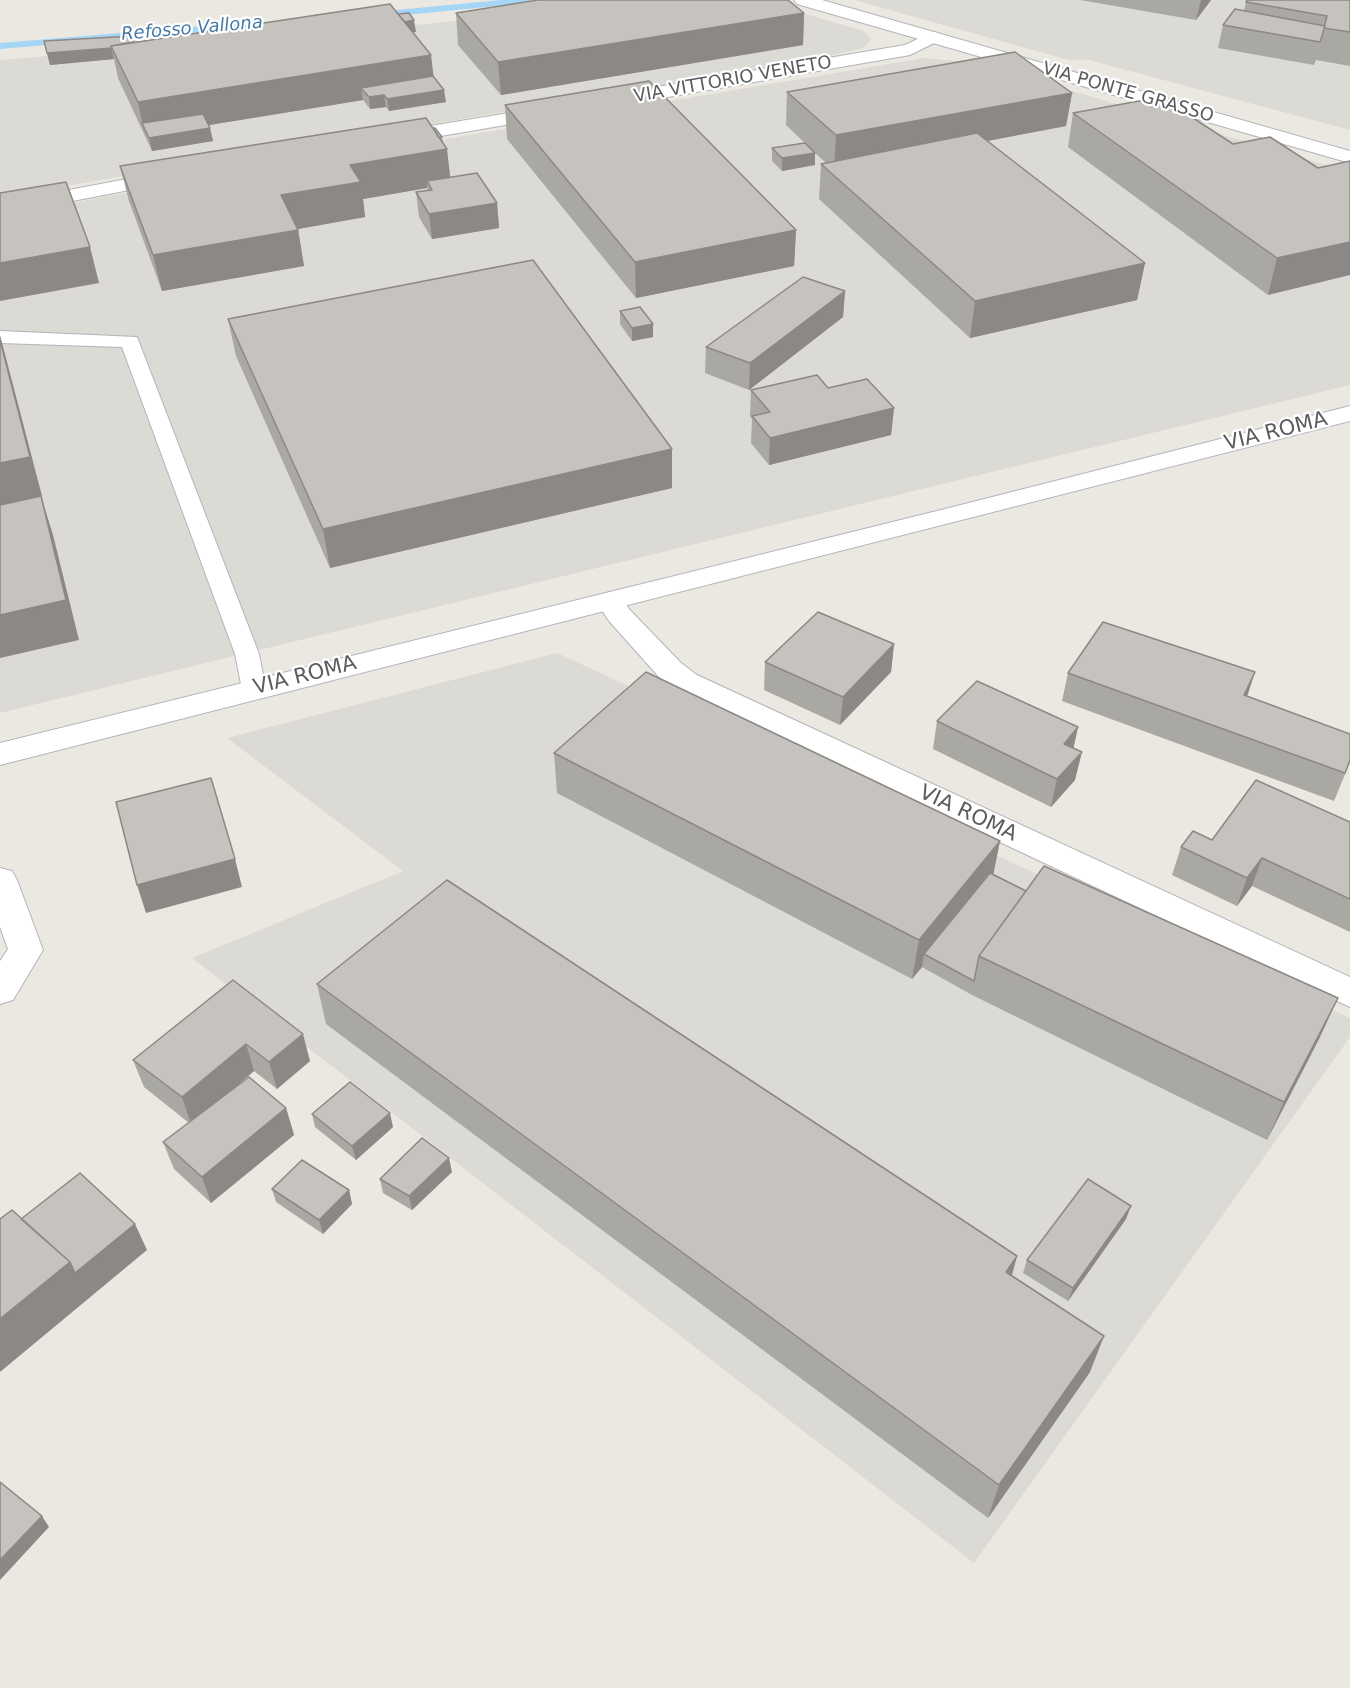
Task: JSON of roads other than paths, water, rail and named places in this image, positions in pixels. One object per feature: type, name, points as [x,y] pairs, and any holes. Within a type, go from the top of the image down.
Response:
[{"type":"street","name":"VIA PONTE GRASSO","points":[[803,0],[1350,157]]},
{"type":"street","name":"VIA VITTORIO VENETO","points":[[594,104],[910,50],[932,37]]},
{"type":"street","points":[[372,142],[571,108]]},
{"type":"street","points":[[0,209],[185,174]]},
{"type":"street","name":"VIA ROMA","points":[[0,754],[610,602],[1350,413]]},
{"type":"street","name":"VIA ROMA","points":[[610,602],[619,615],[670,670],[686,682],[1350,993]]},
{"type":"street","points":[[0,880],[26,950],[0,990]]},
{"type":"lane","points":[[0,337],[130,341],[247,654],[254,689]]},
{"type":"waterway","name":"Refosso Vallona","points":[[375,15],[527,0]]},
{"type":"waterway","name":"Refosso Vallona","points":[[0,46],[263,24]]}]
